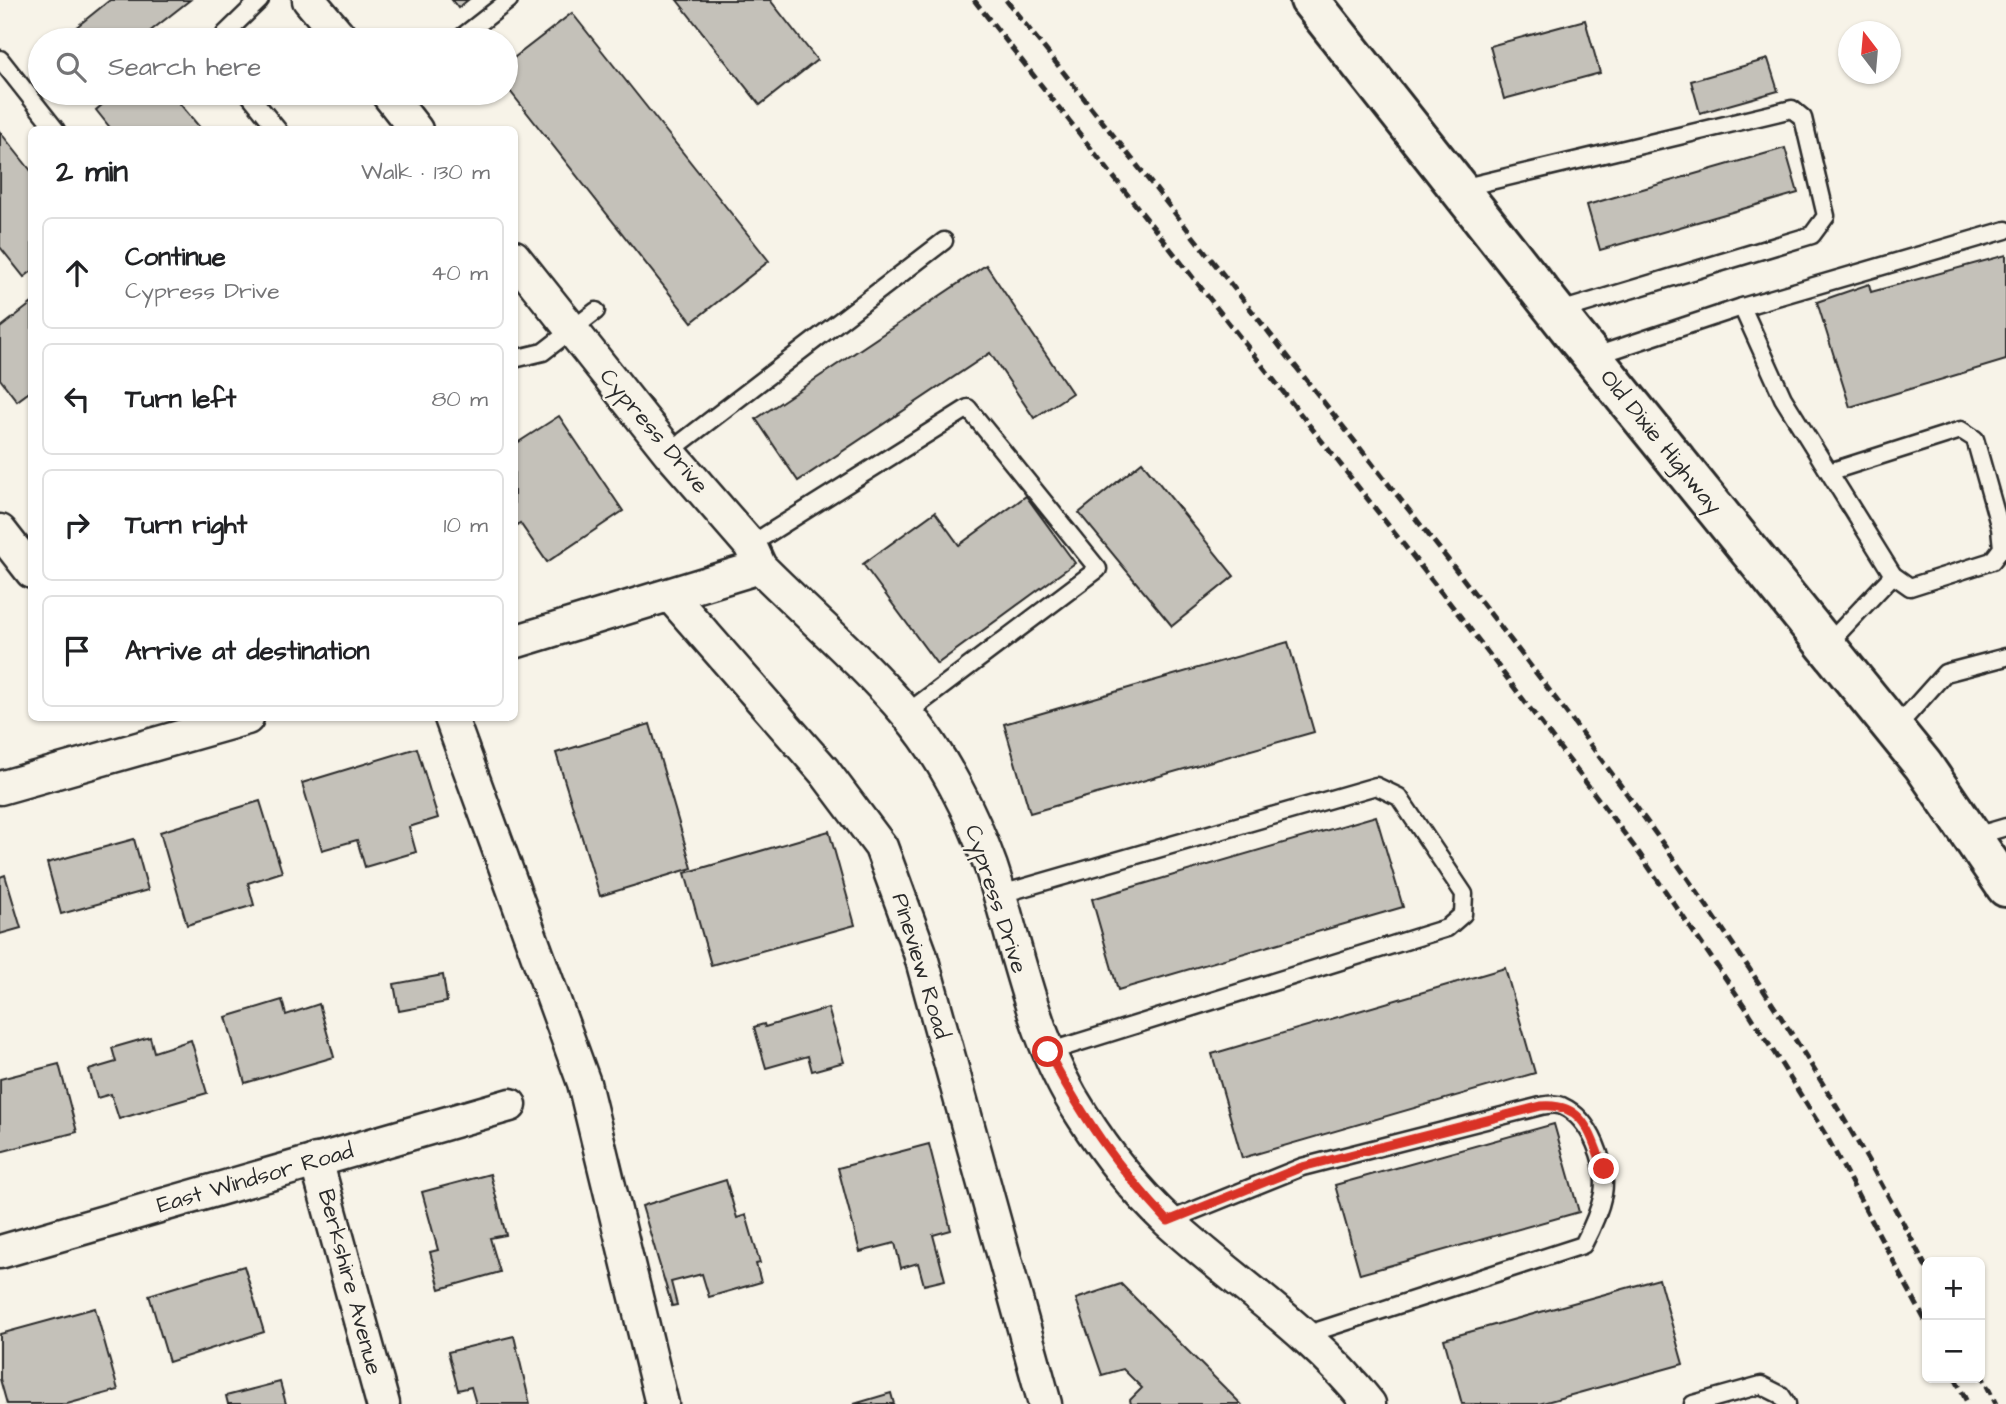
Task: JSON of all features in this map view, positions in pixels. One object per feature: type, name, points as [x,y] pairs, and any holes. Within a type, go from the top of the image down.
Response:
[{"type":"street","points":[[309,0],[333,28]]},
{"type":"street","name":"Old Dixie Highway","points":[[1310,0],[1592,357],[1894,730],[1923,765],[1989,832],[2006,887]]},
{"type":"street","points":[[398,105],[413,126]]},
{"type":"street","name":"Cypress Drive","points":[[518,262],[755,556],[906,713],[928,742],[963,802],[990,866],[1035,1020],[1048,1052],[1081,1114],[1121,1170],[1168,1221],[1305,1335],[1348,1377],[1369,1404]]},
{"type":"street","points":[[0,531],[28,567]]},
{"type":"street","points":[[518,641],[670,595],[755,556]]},
{"type":"street","name":"Pineview Road","points":[[670,595],[824,771],[881,847],[920,953],[1045,1404]]},
{"type":"street","points":[[0,788],[151,730],[223,721]]},
{"type":"street","points":[[452,721],[584,1083],[662,1404]]},
{"type":"street","name":"East Windsor Road","points":[[0,1252],[510,1105]]},
{"type":"street","name":"Berkshire Avenue","points":[[316,1160],[383,1404]]},
{"type":"lane","points":[[231,28],[260,0]]},
{"type":"lane","points":[[473,28],[509,0]]},
{"type":"lane","points":[[2,65],[28,96]]},
{"type":"lane","points":[[35,105],[53,126]]},
{"type":"lane","points":[[258,105],[275,126]]},
{"type":"lane","points":[[1459,189],[1792,109],[1803,118],[1826,216],[1812,235],[1557,312]]},
{"type":"lane","points":[[1592,357],[1742,307],[2006,230]]},
{"type":"lane","points":[[669,452],[944,241]]},
{"type":"lane","points":[[1742,307],[1783,398],[1893,575],[1910,587],[1992,561],[2002,548],[2000,528],[1975,439],[1961,430],[1829,472]]},
{"type":"lane","points":[[518,358],[543,352],[596,311]]},
{"type":"lane","points":[[755,556],[968,408],[1098,569],[906,713]]},
{"type":"lane","points":[[1826,646],[1893,575]]},
{"type":"lane","points":[[1894,730],[1945,673],[2006,657]]},
{"type":"lane","points":[[998,895],[1376,786],[1399,797],[1464,894],[1463,914],[1447,928],[1048,1052]]},
{"type":"lane","points":[[1168,1221],[1302,1167],[1541,1106],[1560,1104],[1584,1121],[1604,1169],[1603,1192],[1596,1222],[1583,1245],[1305,1335]]},
{"type":"lane","points":[[1693,1404],[1761,1385],[1781,1395],[1787,1404]]},
{"type":"building","points":[[110,0],[190,0],[154,28],[75,28]]},
{"type":"building","points":[[452,0],[468,0],[458,8]]},
{"type":"building","points":[[677,0],[770,0],[817,60],[760,105]]},
{"type":"building","points":[[572,13],[769,261],[692,322],[518,101],[518,55]]},
{"type":"building","points":[[1585,20],[1600,73],[1504,99],[1490,46]]},
{"type":"building","points":[[1768,59],[1778,91],[1700,113],[1691,81]]},
{"type":"building","points":[[102,105],[181,105],[199,126],[109,126],[96,110]]},
{"type":"building","points":[[0,132],[28,167],[28,274],[24,277],[0,247]]},
{"type":"building","points":[[1785,148],[1798,193],[1600,250],[1587,205]]},
{"type":"building","points":[[2006,255],[2006,360],[1850,407],[1817,302],[1869,284],[1871,292]]},
{"type":"building","points":[[986,265],[1072,393],[1034,418],[990,353],[798,481],[756,419]]},
{"type":"building","points":[[28,306],[28,393],[17,401],[0,379],[0,328]]},
{"type":"building","points":[[559,416],[623,511],[547,562],[520,523],[518,524],[518,442]]},
{"type":"building","points":[[1142,462],[1234,576],[1172,626],[1079,513]]},
{"type":"building","points":[[1026,496],[1075,563],[937,664],[863,564],[935,512],[959,545]]},
{"type":"building","points":[[1288,642],[1314,732],[1030,813],[1004,724]]},
{"type":"building","points":[[650,724],[692,868],[600,896],[556,753]]},
{"type":"building","points":[[417,748],[438,818],[409,827],[416,852],[365,867],[357,840],[322,850],[302,783]]},
{"type":"building","points":[[260,801],[282,872],[248,883],[254,905],[187,925],[160,832]]},
{"type":"building","points":[[1376,816],[1403,907],[1118,990],[1092,899]]},
{"type":"building","points":[[829,831],[855,925],[711,965],[685,873]]},
{"type":"building","points":[[134,839],[148,890],[61,914],[47,863]]},
{"type":"building","points":[[5,875],[21,928],[0,934],[0,877]]},
{"type":"building","points":[[1505,968],[1535,1073],[1242,1158],[1212,1054]]},
{"type":"building","points":[[443,975],[447,1002],[399,1011],[394,984]]},
{"type":"building","points":[[282,1000],[286,1015],[319,1004],[334,1057],[245,1083],[226,1017]]},
{"type":"building","points":[[828,1008],[844,1062],[812,1071],[808,1056],[766,1068],[754,1027],[764,1024],[765,1027]]},
{"type":"building","points":[[150,1037],[154,1052],[191,1040],[207,1093],[119,1119],[111,1094],[97,1098],[89,1070],[116,1062],[112,1048]]},
{"type":"building","points":[[59,1064],[77,1132],[0,1152],[0,1079]]},
{"type":"building","points":[[1554,1124],[1579,1212],[1360,1274],[1335,1185]]},
{"type":"building","points":[[929,1144],[951,1230],[933,1235],[945,1280],[924,1285],[918,1263],[901,1268],[895,1243],[860,1252],[838,1168]]},
{"type":"building","points":[[490,1174],[506,1235],[490,1238],[500,1272],[440,1289],[430,1252],[438,1250],[422,1192]]},
{"type":"building","points":[[726,1180],[737,1218],[746,1215],[760,1263],[756,1264],[761,1282],[709,1297],[702,1274],[671,1282],[677,1305],[672,1306],[642,1206]]},
{"type":"building","points":[[244,1266],[264,1332],[169,1362],[149,1295]]},
{"type":"building","points":[[1659,1279],[1683,1364],[1539,1404],[1462,1404],[1444,1339]]},
{"type":"building","points":[[1121,1284],[1241,1404],[1131,1404],[1130,1400],[1142,1388],[1123,1369],[1102,1375],[1076,1299]]},
{"type":"building","points":[[95,1308],[118,1390],[67,1404],[7,1404],[0,1379],[0,1334]]},
{"type":"building","points":[[514,1336],[530,1404],[476,1404],[471,1387],[458,1390],[448,1352]]},
{"type":"building","points":[[280,1382],[286,1404],[228,1404],[226,1396]]},
{"type":"building","points":[[891,1393],[894,1404],[854,1404]]},
{"type":"railway","points":[[974,0],[1467,625],[1639,853],[1748,1011],[1827,1137],[1925,1320]]},
{"type":"railway","points":[[1006,0],[1483,604],[1621,786],[1753,974],[1814,1070],[1873,1169],[1922,1260]]},
{"type":"railway","points":[[1985,1382],[1996,1404]]},
{"type":"railway","points":[[1958,1383],[1968,1404]]},
{"type":"route","points":[[1048,1052],[1081,1114],[1113,1160],[1168,1221],[1302,1167],[1541,1106],[1560,1104],[1584,1121],[1604,1169]]}]
